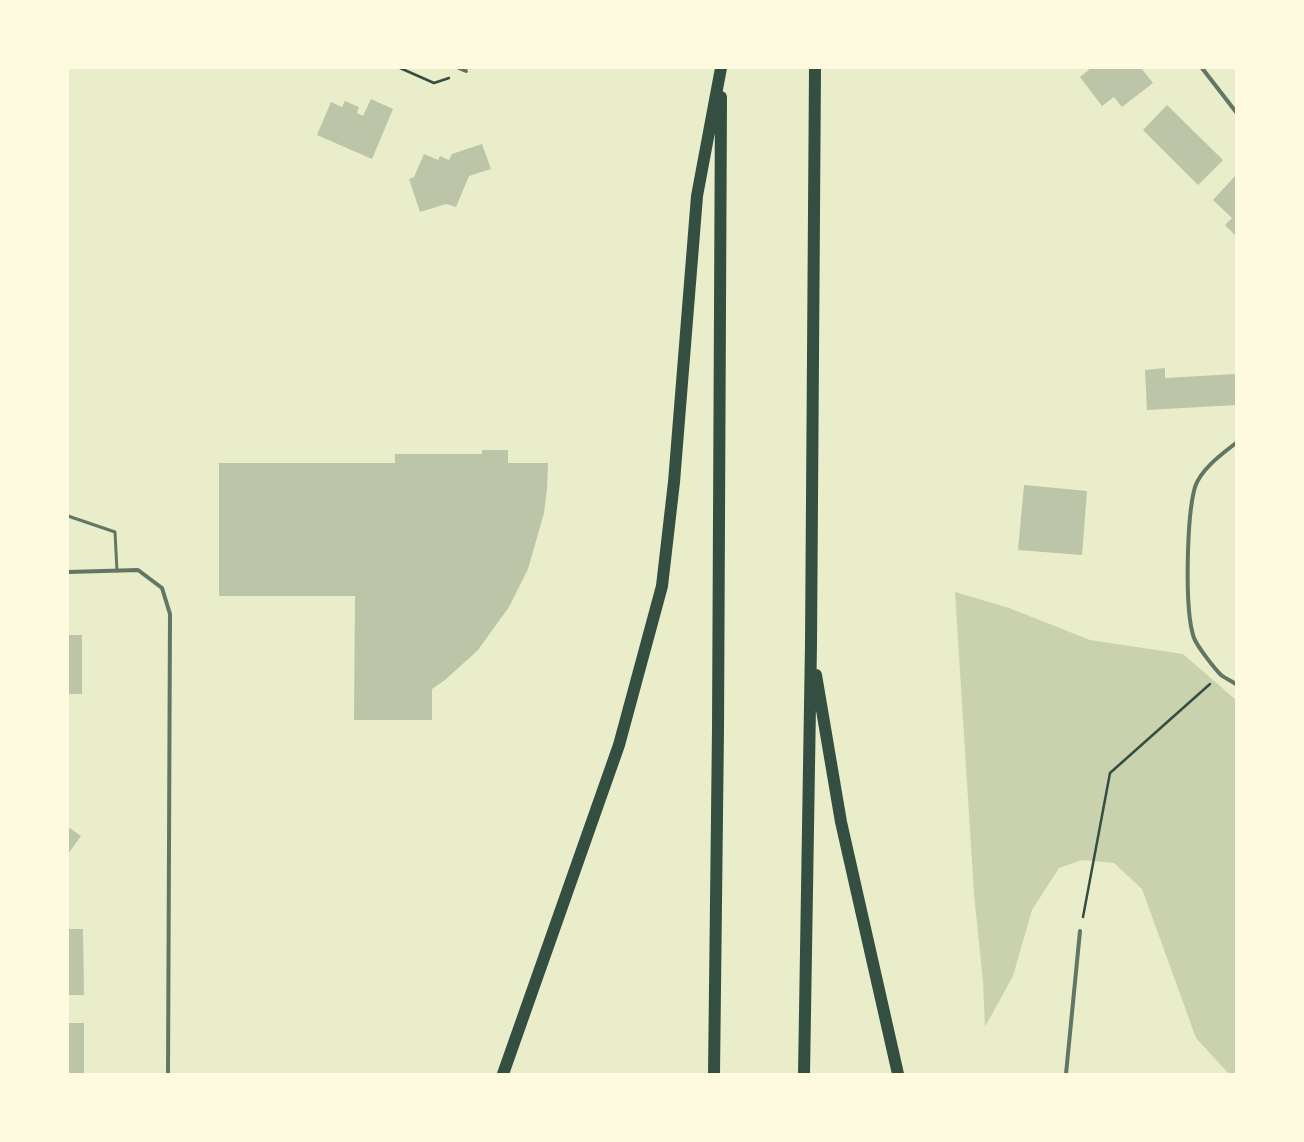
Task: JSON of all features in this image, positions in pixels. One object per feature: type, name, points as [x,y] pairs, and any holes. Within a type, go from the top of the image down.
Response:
[{"type":"highway","points":[[502,1074],[619,745],[662,586],[674,482],[697,196],[721,68]]},
{"type":"highway","points":[[714,1074],[718,729],[721,68]]},
{"type":"highway","points":[[804,1074],[811,644],[815,68]]},
{"type":"highway","points":[[811,644],[840,822],[898,1074]]},
{"type":"street","points":[[459,68],[466,71]]},
{"type":"street","points":[[1202,68],[1236,112]]},
{"type":"street","points":[[1236,443],[1212,462],[1196,486],[1190,528],[1189,611],[1194,639],[1221,675],[1236,684]]},
{"type":"street","points":[[68,572],[138,570],[162,588],[170,614],[168,1074]]},
{"type":"street","points":[[1066,1074],[1080,931]]},
{"type":"lane","points":[[68,516],[115,532],[118,571]]},
{"type":"path","points":[[400,68],[434,83],[466,71]]},
{"type":"path","points":[[1080,931],[1110,772],[1221,675]]},
{"type":"green space","points":[[955,592],[1009,608],[1090,640],[1183,654],[1236,700],[1236,1074],[1229,1074],[1196,1038],[1142,889],[1114,863],[1082,860],[1059,868],[1032,910],[1013,976],[985,1027],[983,982],[974,894]]},
{"type":"building","points":[[1091,68],[1141,68],[1153,83],[1122,107],[1114,97],[1102,106],[1080,77]]},
{"type":"building","points":[[371,99],[393,109],[372,159],[317,135],[331,102],[342,107],[345,101],[359,107],[357,113],[363,116]]},
{"type":"building","points":[[1167,105],[1223,160],[1198,185],[1143,130]]},
{"type":"building","points":[[482,144],[491,169],[469,176],[456,207],[446,204],[420,212],[409,179],[414,177],[424,154],[438,160],[440,156],[449,160],[452,154]]},
{"type":"building","points":[[1236,175],[1236,236],[1225,225],[1232,218],[1213,200]]},
{"type":"building","points":[[1165,368],[1165,378],[1236,374],[1236,405],[1147,410],[1145,370]]},
{"type":"building","points":[[482,450],[508,450],[508,463],[548,463],[544,513],[528,569],[509,607],[478,650],[445,680],[432,689],[432,720],[354,720],[355,596],[219,596],[219,463],[395,463],[395,454],[482,454]]},
{"type":"building","points":[[1024,485],[1087,491],[1082,555],[1018,550]]},
{"type":"building","points":[[68,635],[82,635],[82,694],[68,694]]},
{"type":"building","points":[[68,827],[81,836],[68,854]]},
{"type":"building","points":[[68,929],[83,929],[84,995],[68,995]]},
{"type":"building","points":[[68,1023],[84,1023],[84,1074],[68,1074]]}]
